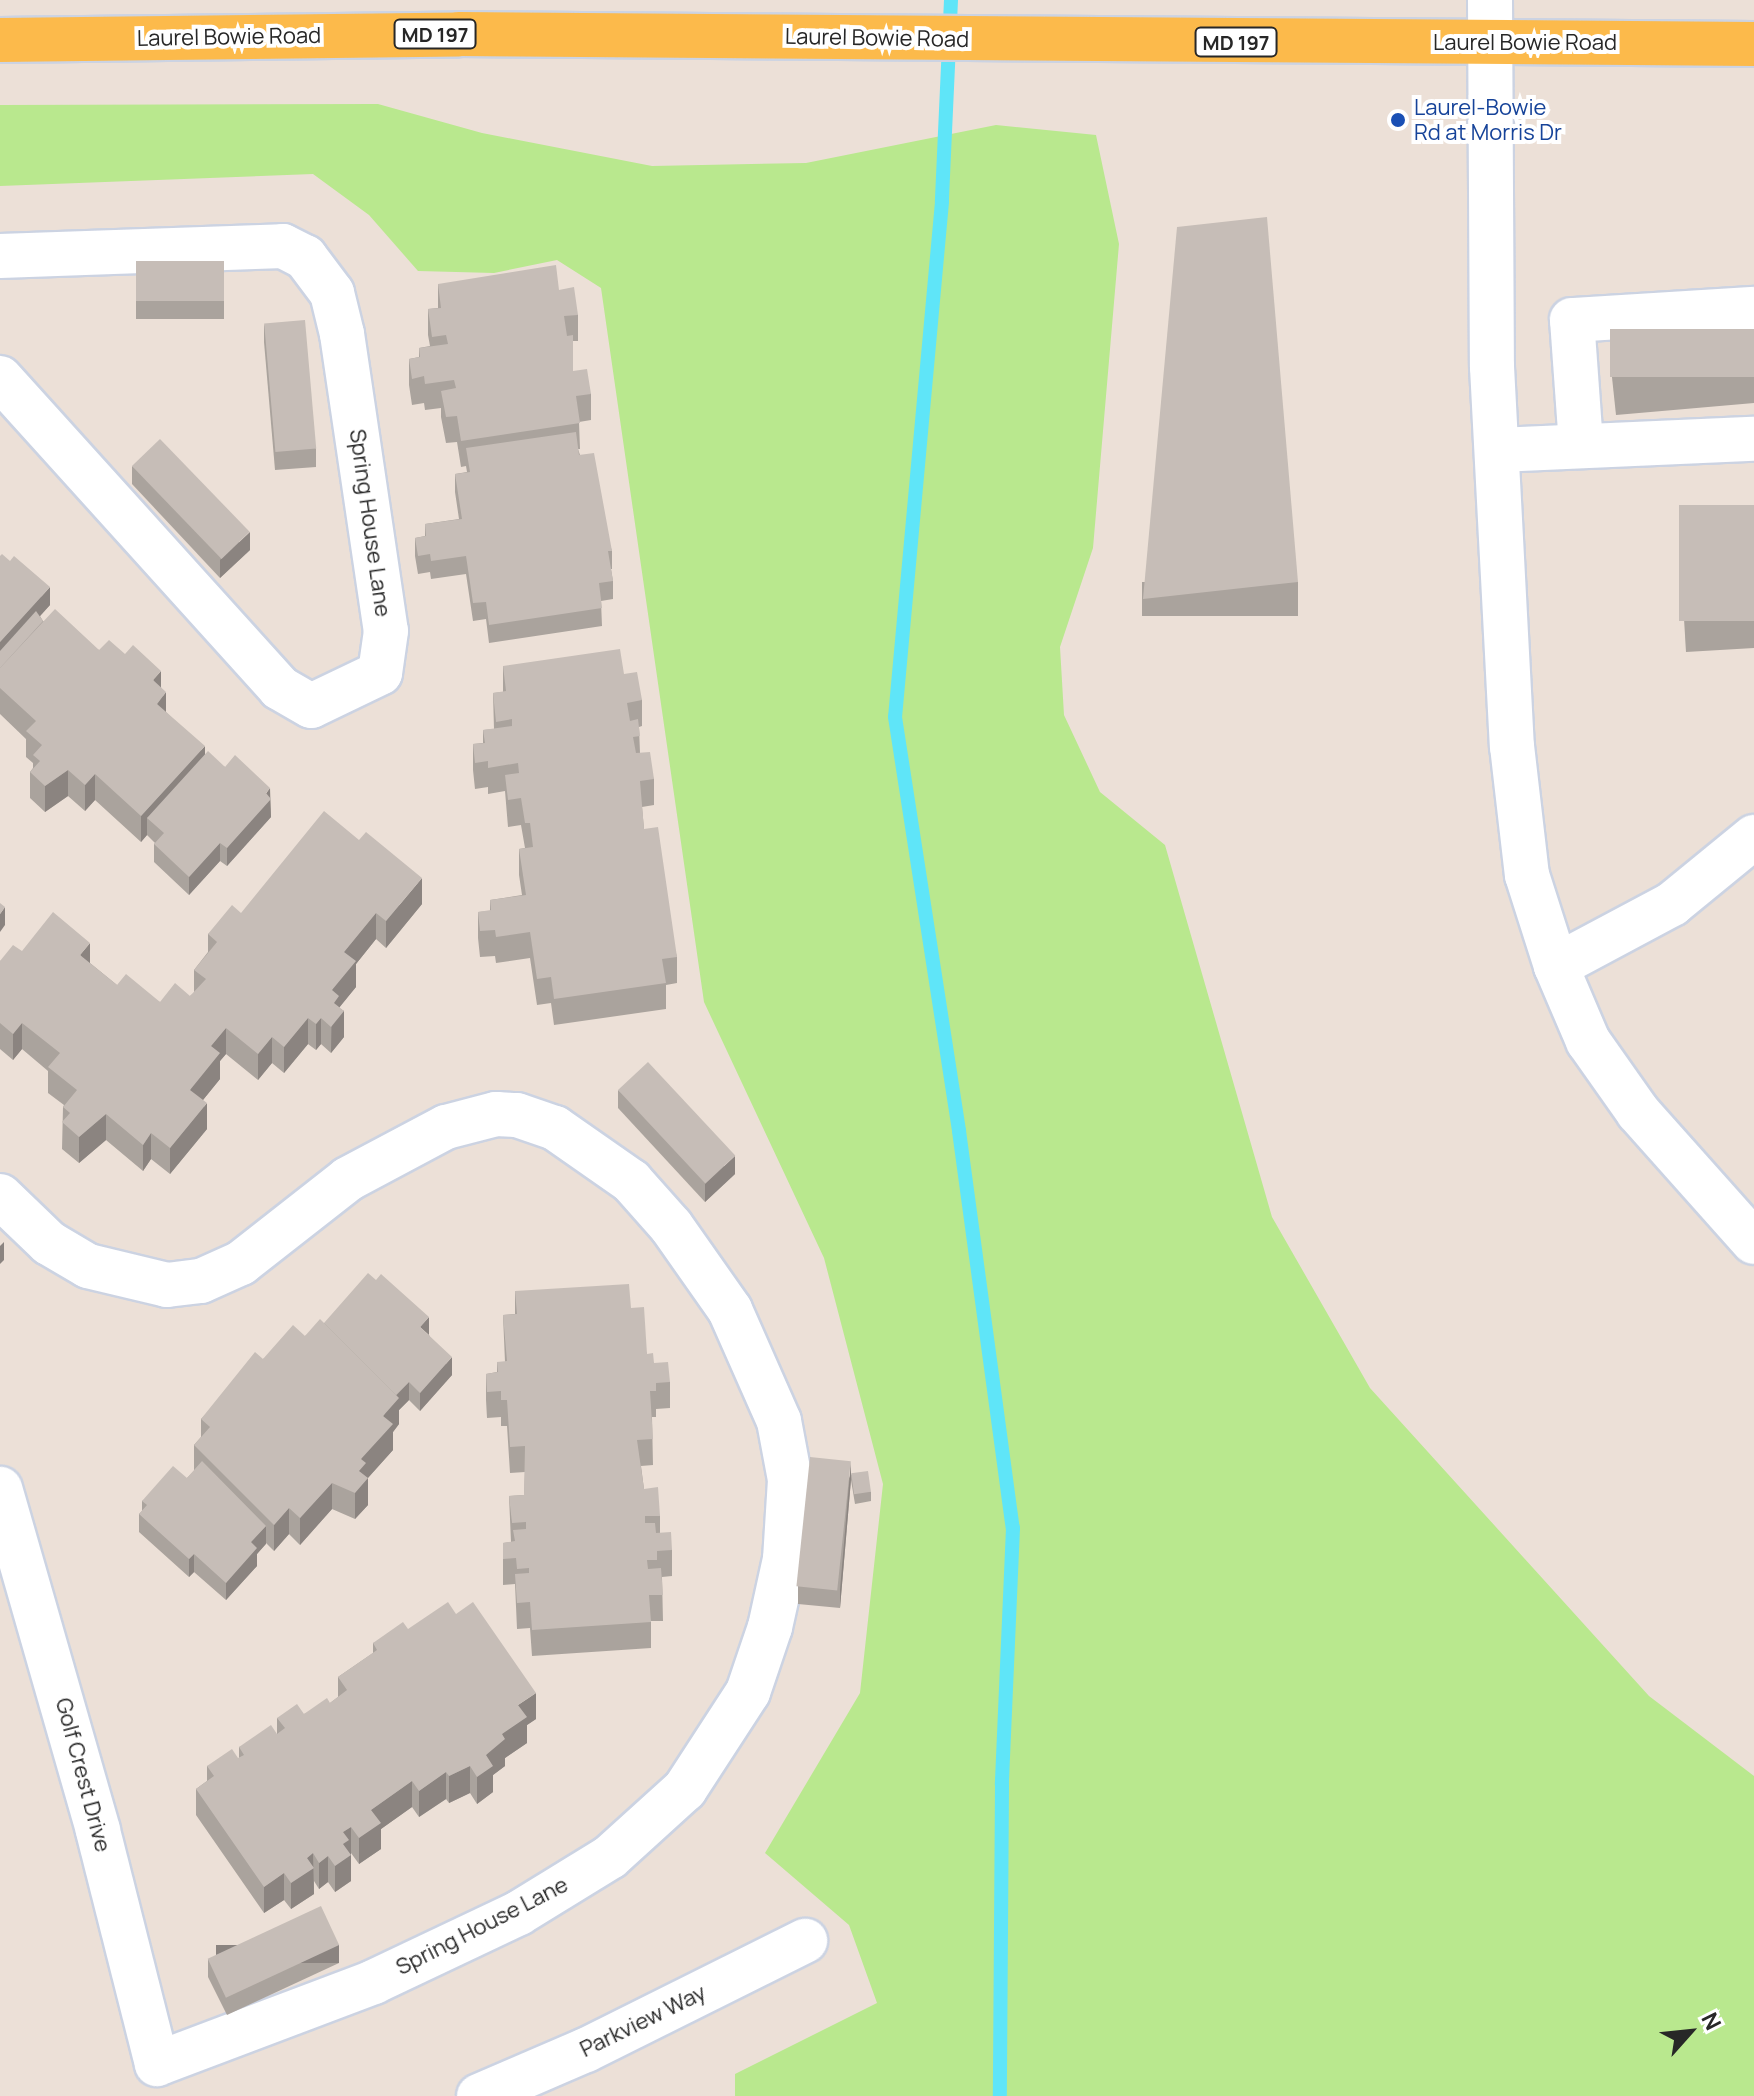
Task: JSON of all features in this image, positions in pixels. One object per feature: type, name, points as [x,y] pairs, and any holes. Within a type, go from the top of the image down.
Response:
[{"type":"main road","name":"Laurel Bowie Road","points":[[0,40],[459,34],[1754,44]]},
{"type":"street","points":[[1490,0],[1497,450],[1512,746],[1527,875],[1556,966],[1588,1041],[1638,1112],[1754,1242]]},
{"type":"street","name":"Spring House Lane","points":[[0,256],[283,246],[305,257],[332,293],[342,334],[386,631],[380,673],[311,706],[280,688],[0,378]]},
{"type":"street","points":[[1581,445],[1572,320],[1754,309]]},
{"type":"street","points":[[1497,450],[1754,439]]},
{"type":"street","points":[[1556,966],[1672,904],[1754,837]]},
{"type":"street","name":"Spring House Lane","points":[[0,1196],[49,1243],[88,1266],[167,1285],[201,1281],[241,1263],[348,1179],[396,1150],[446,1127],[496,1114],[517,1115],[555,1128],[631,1181],[671,1226],[730,1310],[779,1421],[790,1480],[785,1559],[770,1627],[748,1692],[685,1789],[610,1857],[519,1913],[374,1982],[157,2064]]},
{"type":"street","name":"Golf Crest Drive","points":[[0,1489],[90,1801],[157,2064]]},
{"type":"street","name":"Parkview Way","points":[[479,2096],[586,2050],[805,1941]]},
{"type":"green space","points":[[378,104],[482,133],[652,166],[806,163],[996,125],[1096,135],[1119,244],[1093,548],[1060,647],[1064,715],[1100,792],[1165,845],[1272,1217],[1370,1388],[1649,1696],[1754,1776],[1754,2096],[735,2096],[735,2074],[877,2003],[849,1925],[765,1853],[860,1693],[883,1484],[824,1258],[704,1002],[601,288],[557,260],[494,273],[418,271],[369,215],[313,174],[0,186],[0,105]]},
{"type":"building","points":[[1267,217],[1298,582],[1143,599],[1177,227]]},
{"type":"building","points":[[136,261],[224,261],[224,301],[136,301]]},
{"type":"building","points":[[556,265],[559,290],[574,287],[578,315],[564,316],[567,336],[573,335],[573,371],[587,369],[591,394],[576,396],[580,423],[461,441],[457,416],[446,417],[441,391],[456,388],[454,380],[425,384],[424,376],[412,379],[409,359],[420,357],[419,348],[448,344],[446,335],[432,337],[428,309],[441,308],[438,284]]},
{"type":"building","points":[[305,320],[316,449],[275,452],[264,324]]},
{"type":"building","points":[[1610,329],[1754,329],[1754,377],[1610,377]]},
{"type":"building","points":[[576,432],[579,455],[594,453],[612,551],[608,551],[613,581],[599,583],[602,608],[489,625],[486,602],[473,603],[466,556],[431,561],[430,554],[418,556],[415,538],[426,536],[425,524],[462,519],[455,474],[470,472],[466,448]]},
{"type":"building","points":[[160,439],[250,532],[222,559],[132,466]]},
{"type":"building","points":[[1679,505],[1754,505],[1754,621],[1679,621]]},
{"type":"building","points":[[2,554],[10,561],[14,556],[50,587],[0,642],[0,556]]},
{"type":"building","points":[[55,609],[99,650],[109,640],[125,654],[133,645],[161,671],[153,680],[166,692],[157,704],[205,746],[141,816],[95,774],[85,785],[68,770],[45,786],[30,772],[40,761],[33,755],[42,745],[26,731],[36,721],[0,688],[0,668]]},
{"type":"building","points":[[36,611],[43,621],[0,668],[0,651]]},
{"type":"building","points":[[620,649],[624,674],[637,672],[642,700],[627,703],[630,721],[638,719],[640,736],[633,737],[636,753],[650,752],[654,779],[640,781],[644,829],[658,827],[677,957],[662,959],[666,983],[554,999],[551,977],[537,979],[530,932],[496,937],[495,930],[480,931],[478,912],[491,910],[490,900],[526,895],[519,849],[533,847],[530,823],[525,823],[521,798],[508,800],[505,775],[519,773],[518,763],[488,768],[488,761],[475,763],[473,744],[485,743],[483,730],[512,726],[512,719],[496,722],[493,693],[506,691],[503,666]]},
{"type":"building","points":[[208,751],[225,767],[235,755],[270,788],[266,793],[271,799],[227,848],[220,843],[189,877],[154,844],[164,833],[147,818]]},
{"type":"building","points":[[324,811],[359,840],[366,832],[422,878],[386,921],[376,913],[344,952],[356,961],[332,990],[339,996],[334,1003],[344,1011],[331,1027],[321,1018],[316,1024],[308,1018],[284,1047],[272,1037],[258,1054],[226,1028],[211,1046],[220,1053],[190,1090],[207,1103],[170,1148],[151,1133],[143,1145],[106,1114],[79,1137],[62,1122],[70,1113],[63,1107],[77,1090],[48,1067],[60,1053],[22,1023],[13,1034],[0,1023],[0,961],[13,945],[22,951],[53,912],[90,943],[80,955],[117,985],[126,974],[160,1002],[175,983],[190,996],[206,979],[194,970],[217,942],[208,934],[232,905],[241,913]]},
{"type":"building","points":[[648,1062],[735,1156],[705,1184],[618,1090]]},
{"type":"building","points":[[368,1273],[376,1280],[381,1274],[429,1317],[420,1327],[452,1357],[420,1393],[409,1382],[396,1395],[324,1323]]},
{"type":"building","points":[[629,1284],[631,1308],[644,1307],[647,1354],[653,1353],[654,1363],[668,1362],[670,1382],[656,1383],[656,1391],[650,1391],[653,1439],[637,1440],[644,1489],[658,1487],[660,1516],[645,1516],[645,1523],[655,1523],[656,1533],[671,1532],[672,1550],[657,1551],[657,1560],[647,1560],[648,1569],[661,1568],[663,1595],[649,1595],[651,1622],[532,1630],[530,1602],[517,1603],[515,1574],[529,1573],[529,1568],[517,1569],[516,1558],[503,1559],[503,1543],[515,1541],[513,1530],[526,1529],[526,1522],[512,1523],[509,1496],[524,1495],[525,1446],[510,1447],[507,1400],[501,1400],[501,1391],[487,1392],[486,1374],[498,1372],[497,1362],[507,1361],[503,1315],[517,1314],[515,1291]]},
{"type":"building","points":[[320,1319],[399,1398],[383,1416],[393,1424],[361,1459],[366,1463],[359,1471],[368,1478],[355,1493],[332,1483],[300,1518],[289,1508],[274,1525],[194,1445],[210,1427],[201,1419],[255,1352],[263,1359],[293,1325],[305,1336]]},
{"type":"building","points":[[810,1457],[851,1461],[837,1591],[796,1586]]},
{"type":"building","points":[[202,1461],[266,1526],[251,1542],[257,1548],[226,1583],[194,1554],[189,1559],[139,1514],[147,1505],[142,1501],[173,1466],[187,1478]]},
{"type":"building","points":[[868,1471],[871,1492],[854,1494],[851,1473]]},
{"type":"building","points":[[448,1602],[456,1614],[473,1602],[536,1693],[518,1705],[527,1717],[502,1734],[505,1739],[486,1755],[493,1766],[477,1777],[470,1766],[449,1776],[446,1772],[419,1791],[412,1781],[371,1810],[381,1823],[359,1838],[351,1827],[343,1832],[349,1840],[343,1844],[351,1855],[335,1866],[328,1856],[319,1863],[313,1853],[307,1858],[314,1868],[291,1883],[284,1873],[264,1887],[196,1789],[214,1776],[207,1766],[232,1749],[238,1758],[244,1755],[239,1747],[271,1725],[277,1734],[285,1728],[277,1718],[297,1704],[304,1714],[327,1698],[330,1703],[347,1690],[338,1677],[377,1650],[373,1643],[403,1622],[408,1629]]},
{"type":"building","points":[[321,1906],[339,1945],[226,1998],[208,1959]]},
{"type":"waterway","points":[[951,0],[942,202],[895,717],[959,1131],[1013,1528],[1002,1785],[1000,2096]]},
{"type":"place","name":"Laurel-Bowie Rd at Morris Dr","points":[[1398,120]]}]
